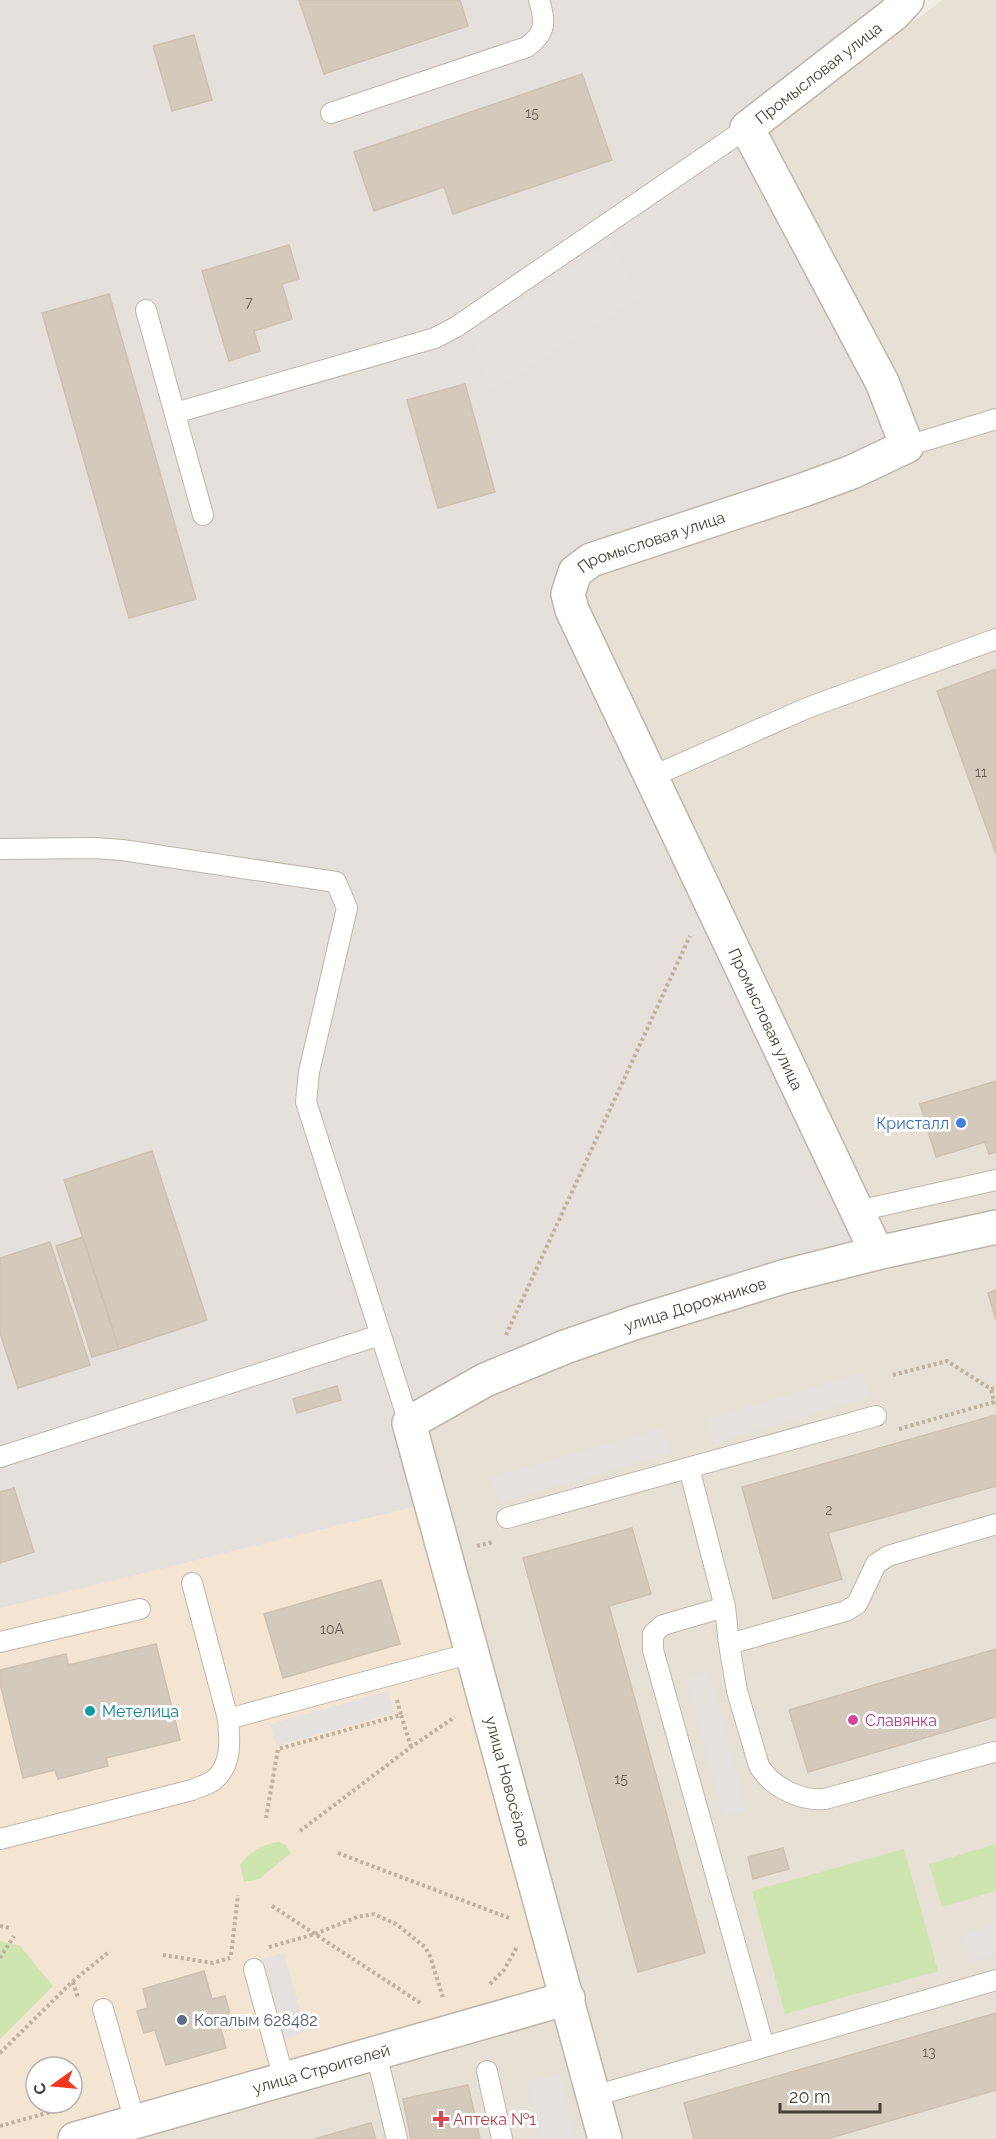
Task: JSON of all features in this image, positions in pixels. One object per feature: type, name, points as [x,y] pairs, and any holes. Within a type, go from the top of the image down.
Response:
[{"type":"street","name":"Промысловая улица","points":[[878,1253],[572,610],[568,594],[575,572],[591,560],[852,472],[907,446],[882,382],[747,128],[894,14],[907,0]]},
{"type":"street","name":"улица Дорожников","points":[[409,1424],[486,1380],[565,1347],[634,1323],[786,1276],[996,1227]]},
{"type":"street","name":"улица Новосёлов","points":[[409,1424],[605,2139]]},
{"type":"street","name":"улица Строителей","points":[[75,2139],[568,1998]]},
{"type":"lane","points":[[331,113],[527,47],[539,39],[543,27],[543,12],[539,0]]},
{"type":"lane","points":[[175,413],[435,338],[456,327],[747,128]]},
{"type":"lane","points":[[146,310],[203,515]]},
{"type":"lane","points":[[907,446],[996,419]]},
{"type":"lane","points":[[651,777],[807,708],[996,639]]},
{"type":"lane","points":[[0,849],[122,850],[336,882],[347,908],[309,1072],[306,1102],[409,1424]]},
{"type":"lane","points":[[858,1211],[996,1180]]},
{"type":"lane","points":[[0,1457],[380,1335]]},
{"type":"lane","points":[[507,1518],[876,1416]]},
{"type":"lane","points":[[689,1467],[725,1607],[737,1691],[759,1766],[766,1776],[798,1797],[813,1800],[825,1799],[994,1752]]},
{"type":"lane","points":[[729,1644],[846,1611],[857,1604],[876,1564],[888,1556],[996,1524]]},
{"type":"lane","points":[[0,1839],[192,1790],[213,1781],[226,1764],[231,1743],[228,1719],[192,1583]]},
{"type":"lane","points":[[725,1607],[663,1625],[653,1634],[653,1650],[764,2047]]},
{"type":"lane","points":[[0,1642],[140,1609]]},
{"type":"lane","points":[[228,1719],[472,1653]]},
{"type":"lane","points":[[247,1962],[284,2079]]},
{"type":"lane","points":[[594,2096],[996,1980]]},
{"type":"lane","points":[[103,2009],[135,2122]]},
{"type":"lane","points":[[376,2053],[397,2139]]},
{"type":"lane","points":[[487,2071],[502,2139]]},
{"type":"path","points":[[486,1380],[708,897]]},
{"type":"path","points":[[892,1376],[947,1361],[991,1389],[996,1388]]},
{"type":"path","points":[[300,1831],[458,1714]]},
{"type":"path","points":[[266,1818],[278,1749],[401,1715],[411,1747]]},
{"type":"path","points":[[338,1853],[511,1918]]},
{"type":"path","points":[[272,1906],[425,2006]]},
{"type":"path","points":[[262,1949],[374,1914],[396,1924],[425,1947],[444,2001]]},
{"type":"path","points":[[0,1926],[10,1928]]},
{"type":"path","points":[[0,1958],[15,1936]]},
{"type":"path","points":[[0,2053],[73,1982],[109,1952]]},
{"type":"path","points":[[163,1955],[213,1964],[247,1962]]},
{"type":"shaded area","points":[[0,0],[907,0],[747,128],[907,446],[591,560],[568,594],[877,1253],[786,1276],[409,1424],[430,1503],[0,1608]]},
{"type":"shaded area","points":[[943,0],[996,0],[996,2139],[0,2139],[0,1597],[186,1547],[194,1575],[446,1502],[323,1108],[458,515],[617,238]]},
{"type":"shaded area","points":[[609,242],[641,296],[490,392],[471,335]]},
{"type":"shaded area","points":[[862,1373],[869,1397],[713,1443],[706,1419]]},
{"type":"shaded area","points":[[662,1428],[670,1453],[499,1503],[492,1477]]},
{"type":"shaded area","points":[[430,1503],[568,1998],[75,2139],[0,2139],[0,1608]]},
{"type":"shaded area","points":[[709,1671],[747,1811],[724,1817],[686,1677]]},
{"type":"shaded area","points":[[388,1691],[394,1713],[276,1746],[270,1724]]},
{"type":"shaded area","points":[[996,1924],[996,1954],[970,1962],[962,1934]]},
{"type":"shaded area","points":[[284,1953],[306,2032],[283,2039],[261,1959]]},
{"type":"shaded area","points":[[560,2074],[575,2139],[541,2139],[527,2082]]},
{"type":"green space","points":[[279,1842],[286,1845],[291,1853],[259,1879],[244,1882],[240,1865],[244,1860],[257,1849]]},
{"type":"green space","points":[[996,1844],[996,1891],[942,1907],[929,1864]]},
{"type":"green space","points":[[904,1849],[938,1971],[785,2014],[752,1891]]},
{"type":"green space","points":[[0,1941],[20,1946],[53,1986],[0,2039]]},
{"type":"building","points":[[299,0],[460,0],[468,26],[324,74]]},
{"type":"building","points":[[194,35],[212,100],[172,111],[153,46]]},
{"type":"building","points":[[582,74],[612,160],[453,214],[444,187],[374,211],[354,152]]},
{"type":"building","points":[[289,245],[299,279],[282,284],[292,319],[254,331],[260,351],[229,361],[202,271]]},
{"type":"building","points":[[109,294],[196,599],[129,618],[42,313]]},
{"type":"building","points":[[465,384],[495,492],[438,508],[407,400]]},
{"type":"building","points":[[996,669],[996,854],[937,691]]},
{"type":"building","name":"Кристалл","points":[[996,1081],[996,1152],[989,1154],[985,1142],[936,1157],[920,1104]]},
{"type":"building","points":[[152,1151],[207,1320],[119,1349],[64,1180]]},
{"type":"building","points":[[83,1237],[119,1349],[92,1357],[56,1246]]},
{"type":"building","points":[[50,1242],[90,1365],[18,1388],[0,1333],[0,1258]]},
{"type":"building","points":[[996,1290],[996,1320],[988,1293]]},
{"type":"building","points":[[337,1386],[341,1400],[297,1413],[293,1399]]},
{"type":"building","points":[[996,1415],[996,1486],[828,1533],[842,1579],[773,1599],[742,1487]]},
{"type":"building","points":[[14,1488],[34,1552],[0,1563],[0,1492]]},
{"type":"building","points":[[632,1528],[651,1594],[609,1606],[705,1953],[638,1972],[523,1558]]},
{"type":"building","points":[[381,1580],[400,1644],[283,1678],[264,1614]]},
{"type":"building","name":"Метелица","points":[[156,1644],[180,1740],[106,1758],[108,1766],[58,1779],[55,1770],[23,1778],[0,1683],[0,1670],[66,1654],[68,1665]]},
{"type":"building","points":[[996,1649],[996,1717],[808,1772],[789,1710]]},
{"type":"building","points":[[783,1848],[789,1869],[753,1879],[748,1857]]},
{"type":"building","name":"Когалым 628482","points":[[204,1971],[212,1999],[225,1996],[231,2018],[219,2022],[226,2048],[166,2065],[155,2030],[144,2033],[137,2011],[148,2008],[143,1989]]},
{"type":"building","points":[[996,2013],[996,2090],[827,2139],[694,2139],[684,2103]]},
{"type":"building","name":"Аптека №1","points":[[468,2085],[480,2139],[411,2139],[403,2099]]},
{"type":"building","points":[[371,2123],[376,2139],[314,2139]]},
{"type":"place","name":"Кристалл","points":[[961,1123]]},
{"type":"place","name":"Метелица","points":[[90,1711]]},
{"type":"place","name":"Славянка","points":[[853,1720]]},
{"type":"place","name":"Когалым 628482","points":[[182,2020]]},
{"type":"place","name":"Аптека №1","points":[[441,2119]]}]
